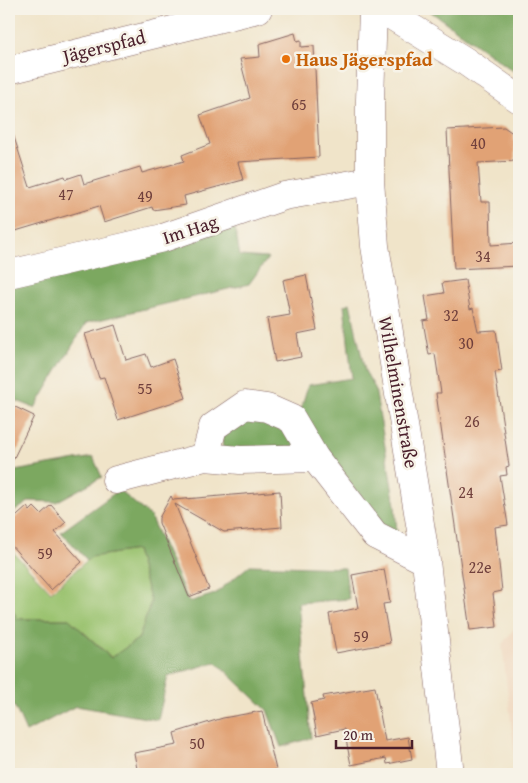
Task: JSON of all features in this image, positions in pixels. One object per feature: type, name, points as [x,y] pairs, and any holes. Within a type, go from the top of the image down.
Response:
[{"type":"street","name":"Jägerspfad","points":[[9,70],[187,17],[258,9]]},
{"type":"street","name":"Wilhelminenstraße","points":[[373,9],[370,181],[380,283],[401,394],[426,561],[450,774]]},
{"type":"street","points":[[381,9],[466,61],[519,99]]},
{"type":"street","name":"Im Hag","points":[[9,274],[164,238],[284,196],[370,181]]},
{"type":"street","points":[[205,457],[213,427],[245,405],[268,408],[292,419],[315,458],[375,536],[426,561]]},
{"type":"street","points":[[116,480],[205,457],[240,460],[315,458]]},
{"type":"shaded area","points":[[519,623],[519,774],[517,774],[502,644]]},
{"type":"green space","points":[[427,9],[519,9],[519,75]]},
{"type":"green space","points":[[235,228],[240,256],[268,258],[249,284],[86,323],[35,408],[12,399],[9,405],[9,283]]},
{"type":"green space","points":[[350,303],[365,371],[375,388],[395,505],[397,534],[385,530],[299,416],[308,385],[352,378],[344,305]]},
{"type":"green space","points":[[252,412],[285,420],[302,447],[223,451],[222,439],[229,421]]},
{"type":"green space","points":[[93,457],[102,477],[56,502],[30,501],[9,515],[9,472]]},
{"type":"green space","points":[[119,490],[150,516],[189,602],[215,594],[250,565],[345,568],[349,599],[298,603],[311,738],[281,747],[267,710],[216,662],[168,676],[158,720],[76,706],[26,732],[16,709],[9,700],[9,605],[18,619],[69,619],[111,658],[139,638],[151,602],[136,550],[91,557],[87,560],[61,532]]},
{"type":"green space","points":[[9,548],[51,592],[91,557],[136,550],[151,602],[139,638],[112,658],[69,619],[18,619],[9,605]]},
{"type":"building","points":[[295,33],[297,41],[301,40],[301,47],[314,46],[319,157],[238,162],[243,180],[184,196],[186,205],[153,210],[152,207],[104,222],[99,206],[9,233],[9,135],[13,134],[30,187],[65,176],[66,179],[81,174],[84,184],[140,167],[142,173],[184,161],[182,155],[210,144],[200,115],[250,98],[240,59],[260,57],[259,44]]},
{"type":"building","points":[[504,127],[514,134],[515,161],[478,163],[481,202],[490,202],[491,245],[519,243],[519,266],[454,269],[447,130]]},
{"type":"building","points":[[306,275],[317,330],[297,334],[301,357],[275,362],[267,319],[290,315],[283,280]]},
{"type":"building","points":[[465,280],[470,309],[473,308],[478,331],[496,330],[502,371],[495,372],[509,466],[506,467],[507,475],[500,476],[508,525],[495,527],[502,591],[493,593],[497,627],[470,630],[436,393],[441,393],[435,354],[429,355],[423,321],[429,320],[425,296],[444,293],[442,283]]},
{"type":"building","points":[[115,325],[126,360],[146,354],[151,367],[173,359],[186,398],[118,420],[104,377],[99,378],[85,334]]},
{"type":"building","points":[[9,404],[34,416],[9,468]]},
{"type":"building","points":[[280,491],[282,527],[224,532],[175,504],[209,589],[189,597],[159,523],[159,518],[171,496],[173,500]]},
{"type":"building","points":[[51,505],[66,522],[55,532],[82,562],[51,590],[9,543],[9,523],[27,507],[30,511],[34,507],[41,514]]},
{"type":"building","points":[[384,569],[390,603],[383,604],[390,643],[336,653],[329,614],[358,608],[352,575]]},
{"type":"building","points":[[375,687],[385,741],[408,737],[412,759],[387,764],[386,758],[351,765],[344,729],[317,735],[311,703],[324,700],[323,696]]},
{"type":"building","points":[[262,711],[277,774],[138,774],[134,753],[177,745],[174,733],[223,718]]},
{"type":"place","name":"Haus Jägerspfad","points":[[286,59]]}]
